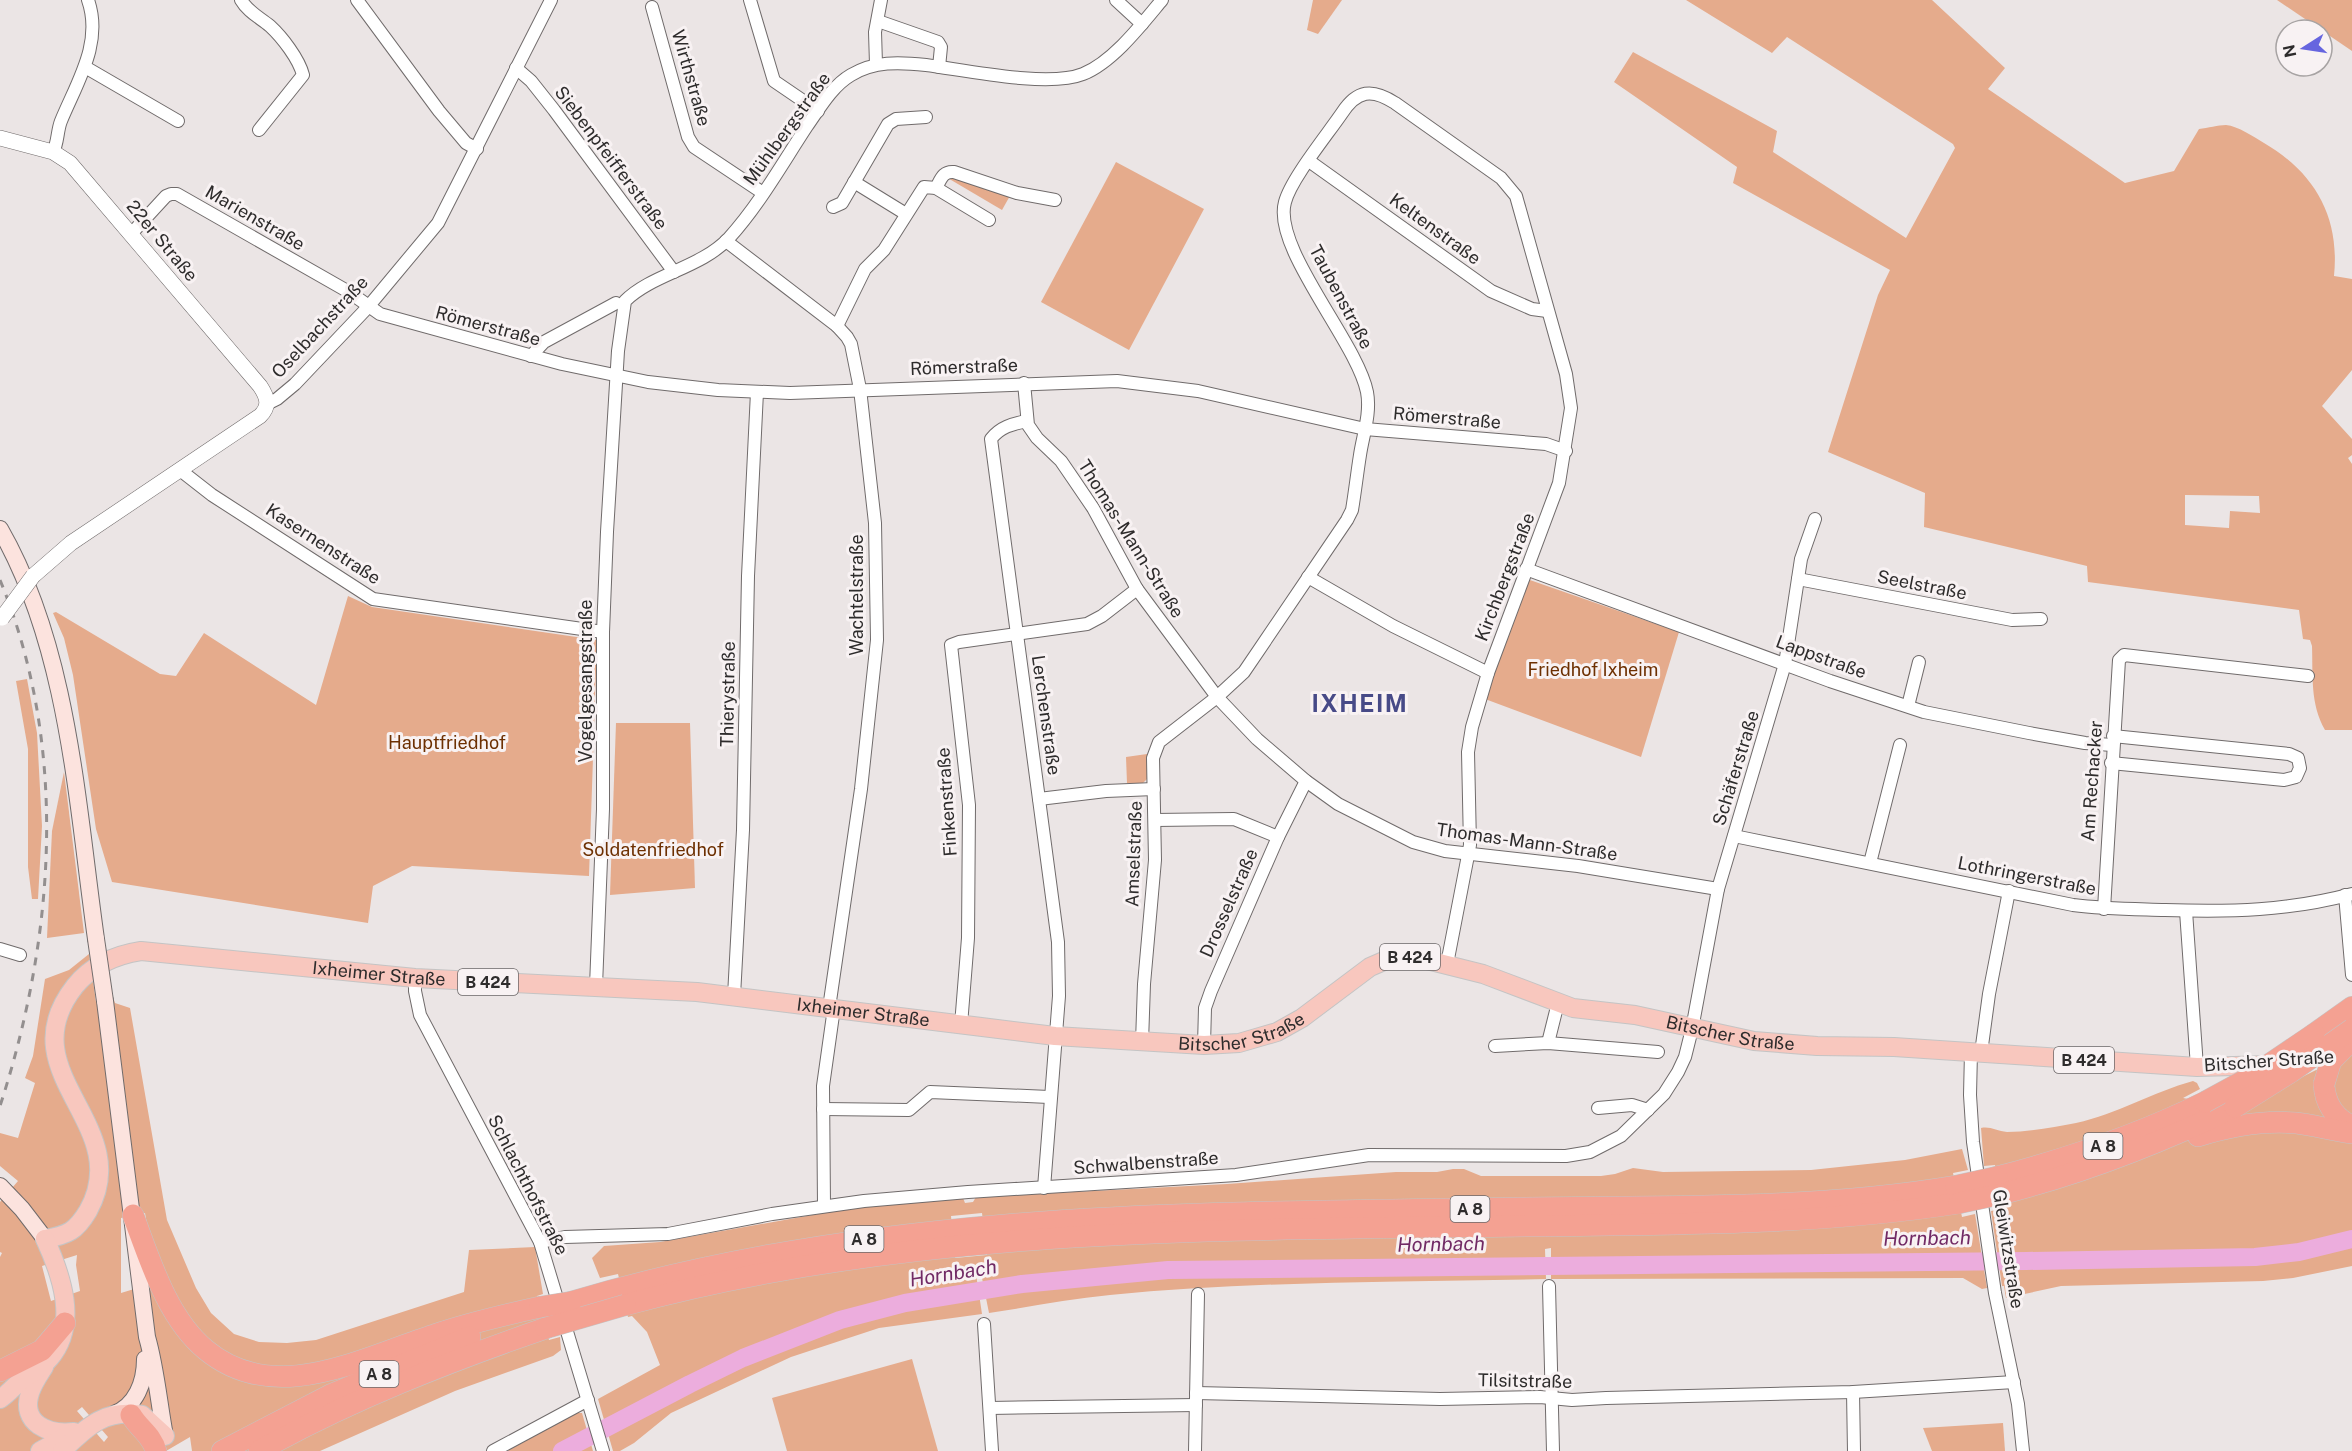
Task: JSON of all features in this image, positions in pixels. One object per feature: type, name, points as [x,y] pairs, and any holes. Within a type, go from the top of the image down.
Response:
[{"type":"highway","name":"A 8","points":[[1999,1185],[2141,1132],[2205,1102],[2292,1050],[2352,1007]]},
{"type":"highway","name":"A 8","points":[[259,1451],[335,1412],[429,1371],[571,1302],[623,1296],[790,1268],[953,1237],[985,1234],[1791,1221],[1910,1210],[1957,1194],[2085,1170],[2134,1153],[2235,1107],[2291,1072],[2352,1029]]},
{"type":"highway","points":[[2352,1039],[2331,1061],[2324,1084],[2325,1096],[2332,1110],[2337,1117],[2352,1126]]},
{"type":"highway","points":[[2134,1153],[2159,1152],[2210,1132],[2258,1123],[2296,1123],[2352,1133]]},
{"type":"highway","points":[[133,1215],[150,1284],[205,1349],[227,1364],[253,1374],[288,1378],[312,1375],[435,1334],[542,1316]]},
{"type":"highway","name":"A 8","points":[[222,1451],[330,1395],[438,1349],[542,1316],[623,1296]]},
{"type":"highway","points":[[0,1371],[42,1350],[65,1323]]},
{"type":"highway","points":[[125,1411],[151,1438],[163,1446]]},
{"type":"main road","points":[[0,529],[19,566],[34,606],[48,650],[62,708],[105,1001],[133,1215]]},
{"type":"main road","name":"Ixheimer Straße","points":[[45,1239],[65,1235],[84,1218],[93,1201],[100,1177],[97,1146],[60,1071],[54,1044],[54,1030],[62,1005],[70,992],[96,966],[126,953],[156,951],[416,978],[596,986],[734,996],[1055,1036],[1142,1042]]},
{"type":"main road","name":"Bitscher Straße","points":[[1142,1042],[1204,1045],[1239,1042],[1277,1032],[1302,1018],[1370,967],[1393,957],[1415,957],[1483,974],[1558,1003],[1587,1010],[1635,1015],[1734,1038],[1781,1044],[1976,1052],[2197,1067],[2255,1066],[2352,1055]]},
{"type":"main road","points":[[4,1190],[45,1239],[55,1262],[64,1297],[65,1323],[61,1340],[29,1394],[31,1415],[36,1424],[69,1442]]},
{"type":"main road","points":[[125,1411],[138,1391],[143,1377],[150,1284]]},
{"type":"main road","points":[[147,1337],[152,1355],[163,1446]]},
{"type":"main road","points":[[2,1401],[49,1360]]},
{"type":"main road","points":[[40,1451],[57,1443],[69,1442],[97,1421],[125,1411],[139,1411],[154,1376]]},
{"type":"street","points":[[53,152],[61,122],[85,68],[92,41],[88,0]]},
{"type":"street","points":[[241,0],[248,10],[274,31],[299,64],[303,75],[259,130]]},
{"type":"street","points":[[357,0],[439,111],[466,143],[477,148]]},
{"type":"street","points":[[750,0],[774,81],[818,111]]},
{"type":"street","points":[[876,64],[875,32],[881,0]]},
{"type":"street","points":[[1116,0],[1142,24]]},
{"type":"street","name":"Mühlbergstraße","points":[[617,376],[625,301],[637,291],[702,258],[726,241],[763,193],[833,90],[850,75],[876,64],[904,63],[1046,80],[1071,77],[1094,68],[1107,58],[1142,24],[1162,0]]},
{"type":"street","name":"Oselbachstraße","points":[[1,620],[33,576],[71,543],[260,416],[266,410],[267,404],[278,399],[295,384],[368,307],[438,223],[477,148],[546,2]]},
{"type":"street","name":"Wirthstraße","points":[[652,7],[688,137],[694,147],[763,193]]},
{"type":"street","points":[[878,21],[938,42],[941,47],[939,67]]},
{"type":"street","points":[[85,68],[178,121]]},
{"type":"street","name":"Siebenpfeifferstraße","points":[[516,68],[531,81],[554,110],[674,272]]},
{"type":"street","name":"Taubenstraße","points":[[1217,697],[1244,672],[1347,520],[1352,510],[1365,429],[1368,402],[1363,378],[1300,261],[1284,224],[1283,213],[1288,194],[1347,105],[1362,94],[1373,92],[1395,103],[1501,177],[1516,196],[1520,206]]},
{"type":"street","points":[[833,207],[842,203],[888,124],[896,119],[926,117]]},
{"type":"street","name":"22er Straße","points":[[0,138],[53,152],[70,163],[260,386],[267,398],[267,404]]},
{"type":"street","name":"Keltenstraße","points":[[1310,161],[1491,291],[1532,309],[1548,311]]},
{"type":"street","points":[[936,188],[948,171],[1017,193],[1055,200]]},
{"type":"street","points":[[854,182],[906,214]]},
{"type":"street","points":[[837,326],[865,269],[884,250],[924,188],[936,188],[989,220]]},
{"type":"street","name":"Marienstraße","points":[[131,234],[166,196],[177,194],[349,292],[368,307]]},
{"type":"street","name":"Kirchbergstraße","points":[[1447,964],[1470,845],[1470,740],[1488,673],[1559,483],[1566,451],[1571,408],[1570,390],[1520,206]]},
{"type":"street","name":"Wachtelstraße","points":[[726,241],[837,326],[851,344],[860,389],[875,523],[877,640],[862,778],[825,1063],[824,1205]]},
{"type":"street","points":[[531,356],[544,342],[616,303]]},
{"type":"street","name":"Römerstraße","points":[[368,307],[380,314],[531,356],[617,376],[683,387],[757,392],[1089,380],[1143,383],[1198,391],[1365,429],[1546,444],[1566,451]]},
{"type":"street","name":"Vogelgesangstraße","points":[[596,986],[603,809],[603,632],[617,376]]},
{"type":"street","points":[[1024,383],[1027,421]]},
{"type":"street","name":"Thierystraße","points":[[734,996],[742,830],[748,576],[757,392]]},
{"type":"street","name":"Thomas-Mann-Straße","points":[[1027,421],[1031,431],[1061,461],[1080,489],[1137,589],[1217,697],[1257,740],[1338,804],[1427,847],[1468,855],[1578,866],[1718,889]]},
{"type":"street","name":"Lerchenstraße","points":[[1027,421],[1003,428],[996,432],[992,439],[1058,942],[1060,980],[1044,1188]]},
{"type":"street","name":"Kasernenstraße","points":[[180,470],[212,495],[373,599],[386,603],[603,632]]},
{"type":"street","name":"Schäferstraße","points":[[1692,1029],[1718,889],[1785,664],[1798,579],[1805,547],[1815,519]]},
{"type":"street","name":"Lappstraße","points":[[1526,569],[1785,664],[1924,712],[2085,743],[2112,741],[2289,754],[2298,758],[2301,768],[2295,777],[2284,780],[2111,763]]},
{"type":"street","points":[[1308,577],[1393,626],[1488,673]]},
{"type":"street","name":"Seelstraße","points":[[1798,579],[2012,620],[2041,619]]},
{"type":"street","points":[[1017,633],[1087,624],[1102,616],[1137,589]]},
{"type":"street","name":"Finkenstraße","points":[[961,1025],[968,939],[969,805],[950,649],[951,645],[959,642],[1017,633]]},
{"type":"street","name":"Am Rechacker","points":[[2104,909],[2112,741],[2121,657],[2124,655],[2308,676]]},
{"type":"street","points":[[1908,706],[1919,662]]},
{"type":"street","name":"Amselstraße","points":[[1142,1042],[1144,984],[1153,897],[1155,820],[1153,758],[1155,748],[1159,742],[1217,697]]},
{"type":"street","points":[[1870,863],[1900,745]]},
{"type":"street","name":"Drosselstraße","points":[[1204,1045],[1205,1008],[1211,991],[1278,837],[1306,781]]},
{"type":"street","points":[[1039,799],[1106,790],[1154,789]]},
{"type":"street","points":[[1155,820],[1234,819],[1278,837]]},
{"type":"street","name":"Lothringerstraße","points":[[1734,836],[2073,905],[2104,909],[2274,909],[2349,894]]},
{"type":"street","name":"Gleiwitzstraße","points":[[2009,891],[1976,1052],[1970,1118],[1994,1284],[2014,1382],[2023,1451]]},
{"type":"street","points":[[2349,894],[2352,975]]},
{"type":"street","points":[[2186,910],[2197,1067]]},
{"type":"street","points":[[0,949],[20,955]]},
{"type":"street","name":"Schlachthofstraße","points":[[416,978],[415,991],[420,1015],[540,1242],[603,1451]]},
{"type":"street","points":[[1548,1043],[1558,1003]]},
{"type":"street","name":"Schwalbenstraße","points":[[540,1242],[565,1237],[631,1237],[668,1234],[824,1205],[956,1193],[1236,1174],[1369,1155],[1580,1154],[1611,1142],[1664,1094],[1678,1072],[1692,1029]]},
{"type":"street","points":[[1495,1046],[1548,1043],[1658,1052]]},
{"type":"street","points":[[823,1110],[909,1110],[930,1092],[1050,1097]]},
{"type":"street","points":[[1598,1108],[1632,1105],[1648,1110]]},
{"type":"street","points":[[1549,1286],[1554,1451]]},
{"type":"street","points":[[1195,1451],[1198,1294]]},
{"type":"street","points":[[984,1324],[992,1451]]},
{"type":"street","name":"Tilsitstraße","points":[[990,1408],[1196,1399],[1540,1397],[1552,1400],[1853,1392],[2014,1382]]},
{"type":"street","points":[[1853,1392],[1854,1451]]},
{"type":"street","points":[[493,1451],[590,1405]]},
{"type":"green space","points":[[1313,0],[1342,0],[1318,34],[1307,30]]},
{"type":"green space","points":[[1686,0],[1932,0],[2005,68],[1988,89],[2125,183],[2174,171],[2199,129],[2226,125],[2246,132],[2282,155],[2310,183],[2328,216],[2333,235],[2334,276],[2352,279],[2352,370],[2322,406],[2352,439],[2352,455],[2348,458],[2352,464],[2352,730],[2325,730],[2320,720],[2313,689],[2312,646],[2310,640],[2303,639],[2299,610],[2088,582],[2087,566],[1924,527],[1925,493],[1828,452],[1878,295],[1890,270],[1733,183],[1737,167],[1614,82],[1633,52],[1777,131],[1773,152],[1906,238],[1955,148],[1953,144],[1787,37],[1772,53]],"holes":[[[2185,495],[2259,496],[2260,513],[2230,511],[2229,528],[2185,525]]]},
{"type":"green space","points":[[2277,0],[2352,0],[2352,51],[2334,39],[2334,18],[2303,18]]},
{"type":"green space","points":[[1116,162],[1204,209],[1129,350],[1041,302]]},
{"type":"green space","points":[[948,174],[1011,194],[1002,210],[946,177]]},
{"type":"green space","name":"Friedhof Ixheim","points":[[1527,579],[1679,632],[1641,757],[1485,699]]},
{"type":"green space","name":"Hauptfriedhof","points":[[348,596],[372,607],[597,640],[589,876],[412,866],[373,886],[368,923],[112,882],[96,829],[73,675],[64,638],[53,613],[56,612],[160,674],[176,676],[204,633],[316,705]]},
{"type":"green space","points":[[27,679],[37,733],[42,826],[38,899],[32,899],[28,867],[28,749],[16,681]]},
{"type":"green space","name":"Soldatenfriedhof","points":[[616,723],[690,723],[695,888],[610,895]]},
{"type":"green space","points":[[1147,754],[1148,778],[1142,784],[1127,783],[1126,757]]},
{"type":"green space","points":[[64,772],[84,933],[47,938],[52,831]]},
{"type":"green space","points":[[89,954],[96,1002],[114,1000],[115,1003],[130,1008],[167,1220],[196,1288],[211,1313],[234,1334],[259,1342],[287,1343],[316,1340],[464,1292],[469,1250],[535,1247],[543,1294],[537,1296],[549,1340],[560,1337],[561,1350],[553,1356],[455,1391],[320,1451],[192,1451],[190,1437],[166,1451],[0,1451],[0,1257],[2,1253],[0,1252],[0,1202],[18,1181],[0,1166],[0,1133],[18,1138],[35,1083],[25,1078],[33,1056],[45,979],[69,970]],"holes":[[[145,1213],[157,1282],[121,1293],[121,1218]],[[77,1255],[76,1265],[80,1291],[51,1301],[42,1266]],[[82,1407],[108,1437],[104,1442],[77,1411]]]},
{"type":"green space","points":[[2352,1045],[2352,1266],[2293,1278],[2263,1281],[2061,1286],[2006,1298],[2004,1286],[2002,1286],[1991,1211],[2004,1209],[1995,1165],[1984,1166],[1981,1128],[2015,1132],[2076,1123],[2193,1081],[2200,1089],[2183,1098],[2205,1102],[2298,1079],[2316,1070],[2334,1070]]},
{"type":"green space","points":[[1962,1149],[1968,1170],[1953,1173],[1962,1217],[1975,1214],[1987,1288],[1982,1289],[1963,1278],[1551,1279],[1551,1248],[1545,1249],[1546,1279],[1328,1283],[1164,1290],[1064,1301],[989,1313],[981,1273],[976,1274],[982,1314],[879,1328],[791,1357],[671,1413],[634,1443],[620,1451],[613,1451],[598,1399],[660,1365],[647,1332],[632,1316],[628,1317],[618,1274],[600,1278],[592,1258],[604,1246],[660,1242],[857,1207],[963,1198],[965,1203],[973,1202],[976,1197],[1227,1184],[1396,1172],[1437,1172],[1453,1169],[1464,1169],[1481,1176],[1601,1176],[1633,1168],[1663,1172],[1811,1170],[1905,1160]],"holes":[[[982,1213],[987,1255],[955,1258],[951,1216]]]},
{"type":"green space","points":[[912,1359],[938,1451],[787,1451],[772,1398]]},
{"type":"green space","points":[[577,1413],[582,1413],[593,1451],[507,1451]]},
{"type":"green space","points":[[2003,1423],[2005,1451],[1932,1451],[1923,1428]]},
{"type":"waterway","name":"Hornbach","points":[[562,1451],[743,1358],[840,1320],[905,1303],[1022,1284],[1168,1270],[2255,1257],[2299,1252],[2352,1239]]},
{"type":"railway","points":[[0,580],[22,644],[37,709],[45,775],[46,842],[42,909],[33,976],[19,1042],[0,1106]]},
{"type":"district","name":"IXHEIM","points":[[1360,704]]}]
